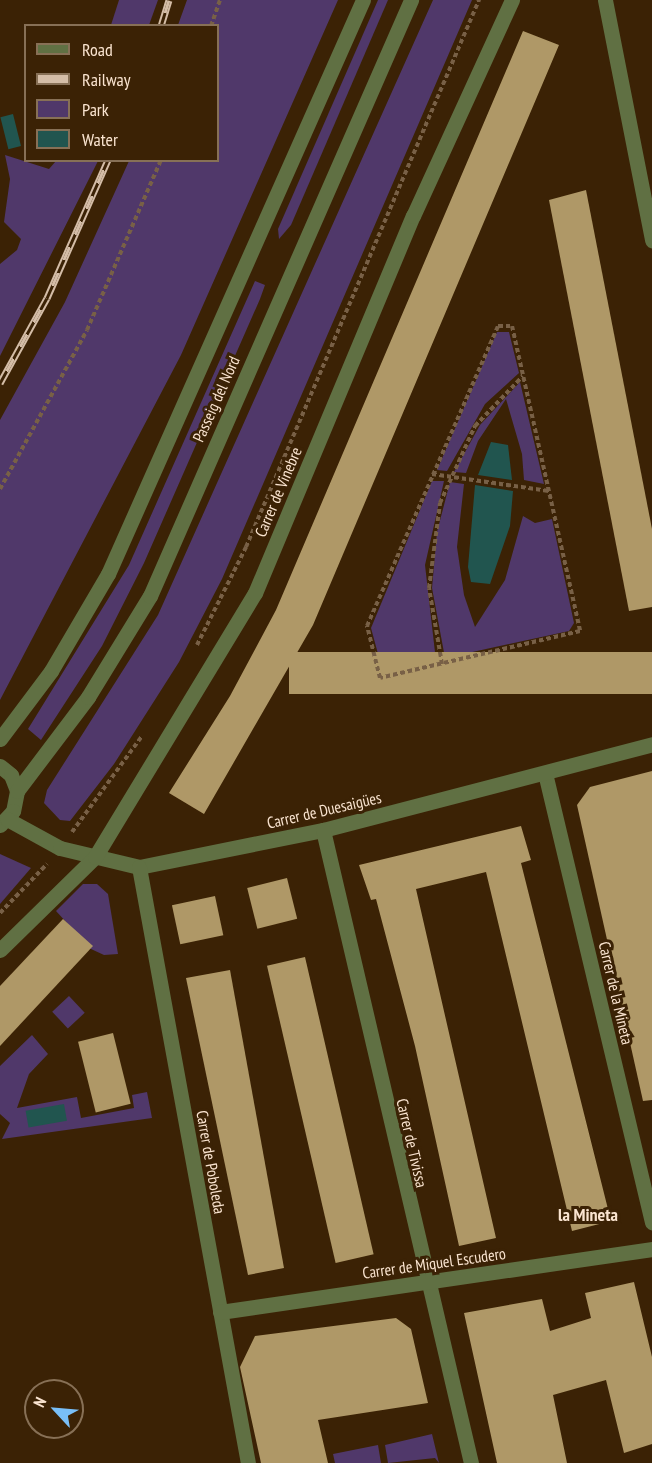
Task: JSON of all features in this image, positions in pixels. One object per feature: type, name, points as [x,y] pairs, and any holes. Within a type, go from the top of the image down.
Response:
[{"type":"street","name":"Passeig del Nord","points":[[0,739],[51,671],[108,573],[363,0]]},
{"type":"street","name":"Passeig del Nord","points":[[4,822],[17,791],[88,697],[150,596],[411,0]]},
{"type":"street","name":"Carrer de Vinebre","points":[[0,950],[94,857],[255,593],[413,216],[512,0]]},
{"type":"street","points":[[605,0],[652,240]]},
{"type":"street","name":"Carrer de Duesaigües","points":[[4,822],[60,848],[139,867],[323,831],[652,744]]},
{"type":"street","points":[[0,766],[17,791]]},
{"type":"street","name":"Carrer de la Mineta","points":[[545,773],[652,1222]]},
{"type":"street","name":"Carrer de Tivissa","points":[[323,831],[426,1282],[471,1463]]},
{"type":"street","name":"Carrer de Poboleda","points":[[139,867],[248,1463]]},
{"type":"street","name":"Carrer de Miquel Escudero","points":[[220,1312],[652,1249]]},
{"type":"path","points":[[212,24],[220,0]]},
{"type":"path","points":[[192,655],[246,547],[479,0]]},
{"type":"path","points":[[0,489],[87,330],[160,162]]},
{"type":"path","points":[[498,326],[512,326],[523,376],[580,632],[380,678],[367,626],[498,326]]},
{"type":"path","points":[[442,664],[429,574],[440,502],[449,476],[487,410],[523,376]]},
{"type":"path","points":[[432,474],[549,491]]},
{"type":"path","points":[[0,913],[60,848],[150,725]]},
{"type":"green space","points":[[119,0],[158,0],[149,24],[111,24]]},
{"type":"green space","points":[[187,0],[338,0],[181,355],[0,700],[0,420],[65,302],[129,162],[219,162],[219,24],[178,24]]},
{"type":"green space","points":[[378,0],[388,0],[291,225],[279,239],[278,229]]},
{"type":"green space","points":[[433,0],[472,0],[222,579],[179,662],[114,764],[70,821],[60,820],[44,803],[47,790],[158,615]]},
{"type":"green space","points":[[5,155],[49,169],[55,162],[97,162],[0,356],[0,264],[17,250],[21,239],[4,222],[10,179]]},
{"type":"green space","points":[[255,281],[265,285],[260,299],[144,563],[102,646],[41,740],[28,729],[129,565]]},
{"type":"green space","points":[[497,332],[509,332],[519,373],[485,404],[447,471],[437,470]]},
{"type":"green space","points":[[520,382],[544,484],[524,480],[522,454],[506,399],[478,441],[466,473],[454,472],[480,425]]},
{"type":"green space","points":[[432,481],[444,481],[425,565],[436,661],[384,676],[371,628]]},
{"type":"green space","points":[[450,482],[464,484],[457,547],[464,595],[475,627],[505,580],[523,516],[535,523],[552,519],[574,623],[569,631],[445,658],[432,588],[437,532]]},
{"type":"green space","points":[[0,854],[31,868],[0,904]]},
{"type":"green space","points":[[83,884],[97,884],[108,894],[118,954],[104,955],[91,949],[56,911]]},
{"type":"green space","points":[[69,996],[85,1013],[68,1029],[52,1012]]},
{"type":"green space","points":[[32,1035],[48,1054],[29,1074],[17,1108],[77,1097],[81,1118],[134,1108],[132,1095],[147,1092],[152,1118],[2,1139],[10,1123],[0,1114],[0,1066]]},
{"type":"green space","points":[[432,1434],[439,1463],[435,1458],[388,1463],[385,1445]]},
{"type":"green space","points":[[378,1445],[381,1463],[335,1463],[333,1454]]},
{"type":"water","points":[[13,114],[21,146],[8,149],[0,117]]},
{"type":"water","points":[[491,442],[508,445],[512,480],[478,475]]},
{"type":"water","points":[[475,485],[513,491],[510,526],[490,584],[471,582],[468,567]]},
{"type":"water","points":[[64,1104],[67,1121],[29,1128],[26,1111]]},
{"type":"building","points":[[523,31],[559,45],[313,625],[204,814],[169,793],[230,696],[276,610]]},
{"type":"building","points":[[586,190],[652,529],[652,607],[629,611],[549,200]]},
{"type":"building","points":[[289,652],[652,652],[652,694],[289,694]]},
{"type":"building","points":[[652,771],[652,1100],[643,1101],[577,805],[590,787]]},
{"type":"building","points":[[521,826],[531,860],[521,863],[611,1221],[572,1231],[486,872],[416,889],[496,1238],[459,1246],[415,1046],[376,899],[371,900],[359,865]]},
{"type":"building","points":[[287,878],[297,919],[257,929],[247,888]]},
{"type":"building","points":[[215,896],[223,935],[180,944],[172,905]]},
{"type":"building","points":[[63,919],[93,946],[0,1046],[0,986]]},
{"type":"building","points":[[305,957],[374,1254],[336,1263],[267,966]]},
{"type":"building","points":[[230,970],[284,1268],[248,1275],[186,978]]},
{"type":"building","points":[[113,1033],[131,1104],[96,1113],[78,1042]]},
{"type":"building","points":[[634,1282],[652,1357],[652,1444],[624,1453],[606,1380],[553,1395],[567,1463],[497,1463],[464,1313],[542,1299],[550,1331],[591,1318],[585,1293]]},
{"type":"building","points":[[396,1318],[411,1329],[428,1403],[318,1420],[328,1463],[261,1463],[240,1367],[255,1336]]},
{"type":"railway","points":[[162,24],[169,0]]},
{"type":"railway","points":[[0,383],[47,298],[107,162]]},
{"type":"district","name":"la Mineta","points":[[588,1215]]}]
